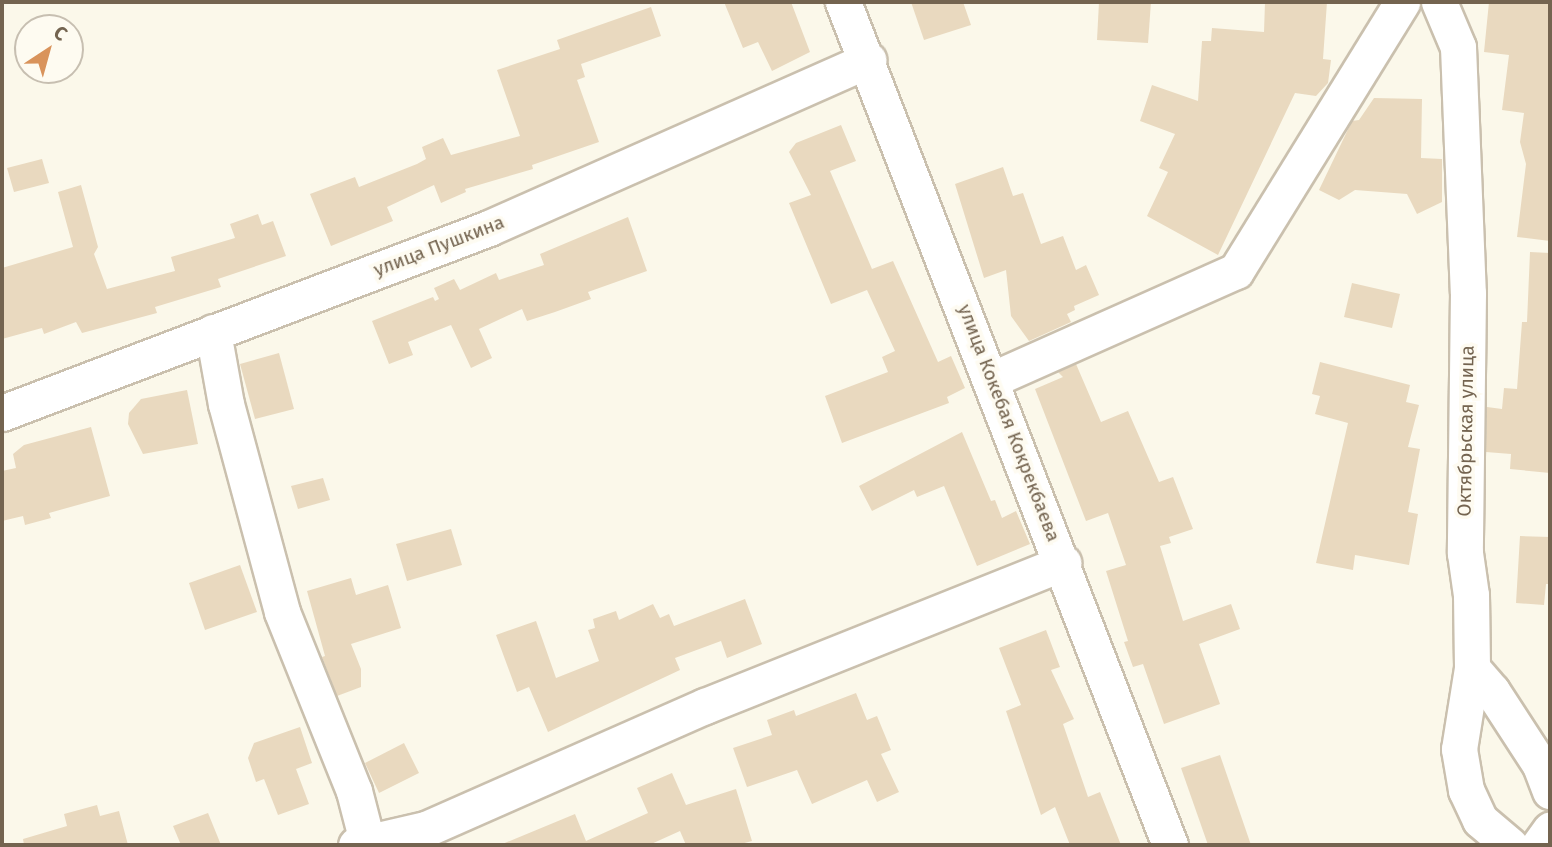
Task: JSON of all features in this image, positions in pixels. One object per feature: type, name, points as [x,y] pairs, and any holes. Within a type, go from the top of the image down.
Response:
[{"type":"street","name":"улица Кокебая Кокрекбаева","points":[[843,2],[993,379],[1170,845]]},
{"type":"street","points":[[993,379],[1236,271],[1402,2]]},
{"type":"street","name":"Октябрьская улица","points":[[1439,2],[1458,47],[1468,293],[1465,553],[1471,595],[1472,668],[1460,749],[1466,790],[1479,820],[1510,845]]},
{"type":"street","name":"улица Пушкина","points":[[2,413],[489,228],[868,60]]},
{"type":"street","points":[[213,332],[226,404],[282,612],[354,791],[363,844],[426,830],[705,706],[1063,562]]},
{"type":"street","points":[[1472,668],[1540,765],[1550,791]]},
{"type":"street","points":[[1539,845],[1550,830]]},
{"type":"building","points":[[724,2],[791,2],[810,52],[772,71],[758,42],[743,48]]},
{"type":"building","points":[[911,2],[963,2],[971,25],[924,40]]},
{"type":"building","points":[[1099,2],[1151,2],[1148,43],[1097,40]]},
{"type":"building","points":[[1265,2],[1327,2],[1323,59],[1331,60],[1328,83],[1316,96],[1295,93],[1218,255],[1147,216],[1168,172],[1159,168],[1175,134],[1140,121],[1152,85],[1198,101],[1202,41],[1211,41],[1212,28],[1264,32]]},
{"type":"building","points":[[1489,2],[1550,2],[1550,241],[1517,237],[1526,164],[1520,142],[1524,113],[1502,110],[1509,55],[1484,52]]},
{"type":"building","points":[[651,7],[661,36],[581,64],[585,77],[577,80],[599,142],[532,165],[533,169],[465,189],[466,192],[441,203],[434,185],[387,207],[393,221],[331,246],[310,194],[355,177],[359,187],[417,164],[426,159],[422,147],[443,138],[451,155],[520,136],[497,70],[560,49],[557,40]]},
{"type":"building","points":[[1374,98],[1422,99],[1421,158],[1442,159],[1442,202],[1417,214],[1407,194],[1355,190],[1339,200],[1319,190],[1352,121],[1359,120]]},
{"type":"building","points":[[841,125],[856,161],[830,171],[872,269],[893,261],[938,362],[951,356],[965,388],[947,397],[949,403],[842,443],[825,396],[888,372],[882,357],[895,351],[867,290],[831,304],[789,203],[811,195],[789,152],[796,143]]},
{"type":"building","points":[[42,159],[49,183],[14,192],[7,168]]},
{"type":"building","points":[[1003,167],[1013,196],[1023,193],[1041,244],[1063,236],[1076,270],[1086,265],[1099,295],[1074,306],[1075,310],[1067,314],[1071,322],[1029,341],[1011,316],[1006,270],[984,278],[955,184]]},
{"type":"building","points":[[81,185],[98,247],[94,254],[107,289],[175,271],[171,257],[235,238],[230,224],[258,214],[262,225],[273,221],[286,256],[218,279],[221,287],[155,307],[157,313],[82,333],[76,322],[44,334],[42,328],[2,339],[2,268],[73,247],[58,192]]},
{"type":"building","points":[[628,217],[647,271],[588,292],[591,299],[555,312],[527,321],[522,309],[479,329],[492,358],[471,368],[451,325],[408,342],[413,355],[389,364],[372,321],[433,297],[435,301],[439,299],[434,288],[454,279],[460,290],[496,273],[499,280],[544,265],[540,254]]},
{"type":"building","points":[[1530,252],[1550,253],[1550,473],[1510,469],[1511,454],[1486,452],[1487,407],[1502,409],[1504,388],[1517,389],[1522,322],[1527,322]]},
{"type":"building","points":[[1352,283],[1400,294],[1392,328],[1344,317]]},
{"type":"building","points":[[279,353],[294,409],[255,419],[240,364]]},
{"type":"building","points":[[1320,362],[1410,385],[1406,402],[1419,405],[1408,447],[1420,449],[1408,512],[1418,514],[1409,565],[1355,555],[1353,570],[1316,563],[1348,423],[1315,414],[1320,396],[1312,394]]},
{"type":"building","points":[[1076,364],[1101,422],[1128,411],[1159,482],[1173,477],[1193,529],[1169,537],[1171,543],[1160,546],[1183,621],[1231,604],[1240,629],[1199,644],[1220,704],[1164,724],[1143,664],[1133,667],[1124,642],[1128,641],[1106,571],[1126,565],[1108,513],[1086,521],[1035,389],[1063,377],[1058,372]]},
{"type":"building","points":[[187,390],[198,444],[143,454],[128,424],[129,413],[141,399]]},
{"type":"building","points":[[91,427],[110,496],[49,513],[51,518],[25,525],[23,516],[2,521],[2,471],[16,468],[13,454],[24,445]]},
{"type":"building","points":[[962,432],[991,501],[995,500],[1002,518],[1016,511],[1030,544],[977,566],[944,486],[917,497],[914,490],[872,511],[859,486]]},
{"type":"building","points":[[323,478],[330,500],[298,509],[291,486]]},
{"type":"building","points":[[451,529],[462,565],[407,581],[396,544]]},
{"type":"building","points":[[1520,536],[1550,537],[1550,584],[1546,584],[1544,605],[1516,603]]},
{"type":"building","points":[[240,565],[257,612],[205,630],[189,583]]},
{"type":"building","points":[[351,578],[356,595],[388,585],[401,628],[351,644],[361,669],[361,687],[337,696],[322,657],[325,656],[307,591]]},
{"type":"building","points":[[745,599],[762,644],[727,658],[721,641],[675,658],[680,670],[548,732],[529,687],[517,692],[496,635],[536,621],[556,678],[599,661],[588,630],[595,628],[593,619],[616,611],[619,620],[653,604],[660,618],[669,614],[674,626]]},
{"type":"building","points":[[1046,630],[1060,667],[1051,670],[1074,719],[1063,724],[1088,797],[1100,792],[1121,845],[1070,845],[1055,807],[1041,815],[1006,711],[1021,705],[999,648]]},
{"type":"building","points":[[856,693],[867,720],[877,716],[891,750],[881,754],[899,792],[877,802],[867,780],[812,804],[797,770],[747,787],[733,748],[772,735],[767,720],[794,710],[796,716]]},
{"type":"building","points":[[300,727],[312,763],[296,769],[309,804],[278,815],[264,779],[256,782],[248,758],[254,743]]},
{"type":"building","points":[[404,743],[419,773],[379,793],[365,763]]},
{"type":"building","points":[[1220,755],[1251,845],[1208,845],[1181,768]]},
{"type":"building","points":[[672,773],[686,805],[736,789],[752,841],[737,845],[686,845],[680,831],[649,845],[500,845],[575,814],[586,841],[648,813],[637,788]]},
{"type":"building","points":[[97,805],[100,816],[119,811],[128,845],[24,845],[23,839],[67,826],[64,814]]},
{"type":"building","points":[[208,813],[221,845],[181,845],[173,826]]}]
